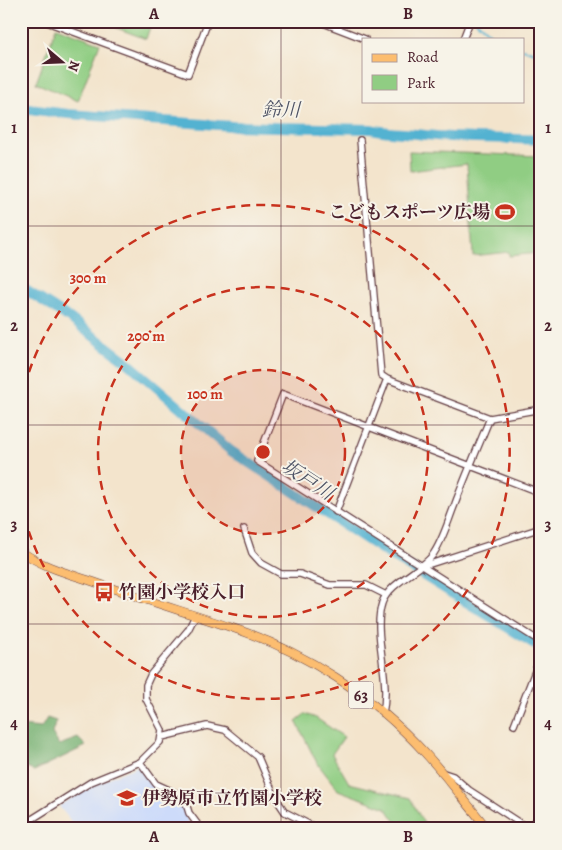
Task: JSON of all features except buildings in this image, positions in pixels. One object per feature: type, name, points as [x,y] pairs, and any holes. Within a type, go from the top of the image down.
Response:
[{"type":"main road","name":"63","points":[[21,551],[57,568],[260,638],[304,658],[337,678],[384,713],[441,772],[488,829]]},
{"type":"street","points":[[44,21],[188,74],[208,21]]},
{"type":"street","points":[[318,21],[362,38]]},
{"type":"street","points":[[337,28],[339,21]]},
{"type":"street","points":[[463,38],[470,21]]},
{"type":"street","points":[[360,140],[381,375],[387,379],[490,418],[541,409]]},
{"type":"street","points":[[336,512],[387,379]]},
{"type":"street","points":[[541,493],[283,394],[257,461],[422,564],[541,642]]},
{"type":"street","points":[[384,713],[387,689],[380,615],[386,595],[422,564],[440,542],[490,418]]},
{"type":"street","points":[[422,564],[430,564],[541,528]]},
{"type":"street","points":[[244,529],[252,553],[261,563],[282,574],[300,574],[330,585],[366,585],[386,595]]},
{"type":"street","points":[[162,737],[160,725],[146,699],[146,685],[151,674],[188,630],[195,616]]},
{"type":"street","points":[[514,725],[541,656]]},
{"type":"street","points":[[30,829],[23,824],[90,782],[140,762],[151,752],[162,737],[207,726],[225,730],[258,757],[269,779],[275,797],[285,812],[318,829]]},
{"type":"street","points":[[140,762],[156,784],[184,797],[189,813],[201,829]]},
{"type":"street","points":[[441,772],[453,776],[469,790],[529,829],[541,814]]},
{"type":"shaded area","name":"伊勢原市立竹園小学校","points":[[138,766],[155,785],[182,799],[189,826],[199,829],[77,829],[59,806],[94,784]]},
{"type":"green space","points":[[98,21],[152,21],[146,39]]},
{"type":"green space","points":[[56,27],[100,43],[78,101],[36,83]]},
{"type":"green space","name":"こどもスポーツ広場","points":[[409,151],[541,156],[541,293],[538,253],[509,256],[509,252],[473,256],[467,164],[410,171]]},
{"type":"green space","points":[[305,714],[316,718],[344,737],[332,754],[349,783],[410,798],[427,829],[401,829],[386,808],[338,790],[317,763],[296,721]]},
{"type":"green space","points":[[47,718],[56,721],[52,733],[59,745],[78,738],[86,746],[34,771],[21,766],[21,726],[41,728]]},
{"type":"waterway","points":[[476,21],[495,38]]},
{"type":"waterway","points":[[524,49],[541,55]]},
{"type":"waterway","name":"鈴川","points":[[21,108],[68,114],[232,126],[371,129],[385,132],[469,138],[541,140]]},
{"type":"waterway","name":"坂戸川","points":[[21,287],[71,319],[127,362],[231,451],[398,560],[541,648]]},
{"type":"place","name":"こどもスポーツ広場","points":[[505,212]]},
{"type":"place","name":"竹園小学校入口","points":[[104,592]]},
{"type":"place","name":"伊勢原市立竹園小学校","points":[[127,798]]}]
